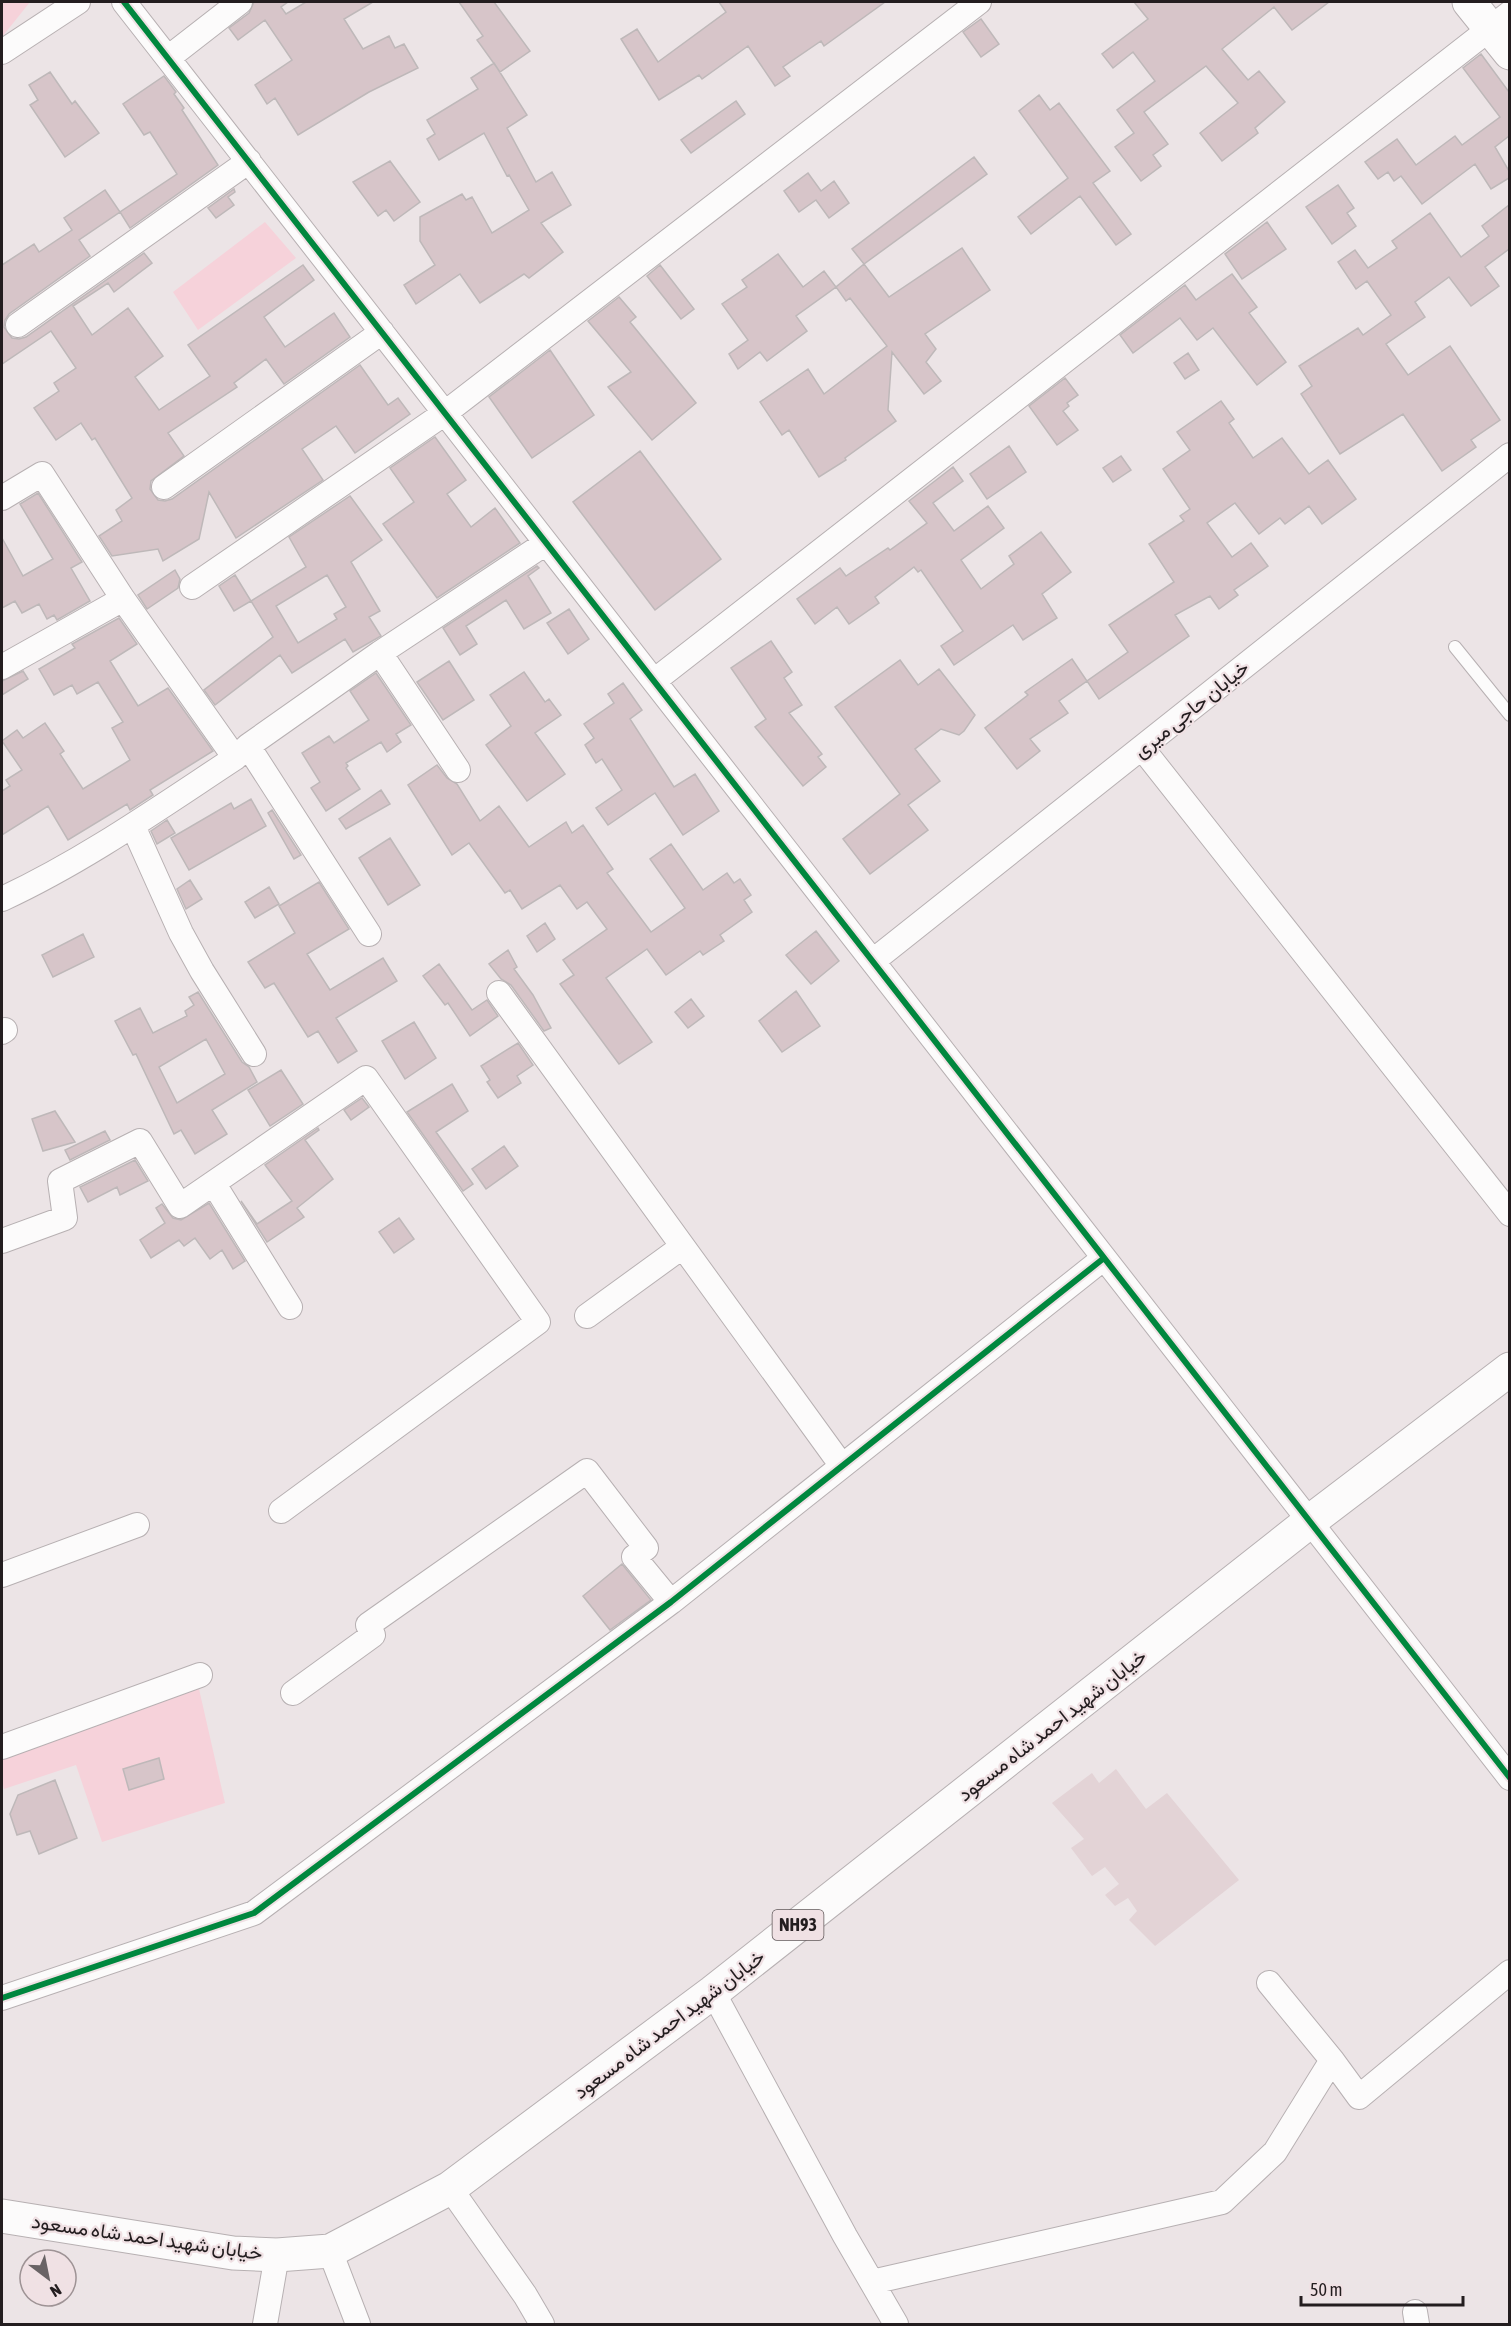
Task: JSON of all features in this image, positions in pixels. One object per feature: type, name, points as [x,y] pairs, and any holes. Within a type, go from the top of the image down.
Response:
[{"type":"main road","points":[[1469,2],[1503,31]]},
{"type":"main road","name":"خیابان شهید احمد شاه مسعود","points":[[2,2216],[232,2253],[277,2255],[330,2251],[450,2188],[713,1992],[1310,1522],[1509,1370]]},
{"type":"street","points":[[2,52],[78,2]]},
{"type":"street","points":[[124,2],[1509,1778]]},
{"type":"street","points":[[168,58],[240,2]]},
{"type":"street","points":[[192,587],[446,413],[979,2]]},
{"type":"street","points":[[654,681],[1503,31]]},
{"type":"street","points":[[18,325],[249,161]]},
{"type":"street","points":[[164,487],[382,332]]},
{"type":"street","name":"خیابان حاجی میری","points":[[873,962],[1509,455]]},
{"type":"street","points":[[2,498],[42,474],[123,599],[241,752],[369,934]]},
{"type":"street","points":[[2,899],[37,883],[133,826],[380,652],[546,543]]},
{"type":"street","points":[[2,667],[123,599]]},
{"type":"street","points":[[380,652],[458,770]]},
{"type":"street","points":[[1142,748],[1509,1214]]},
{"type":"street","points":[[133,826],[181,933],[254,1054]]},
{"type":"street","points":[[499,993],[842,1466]]},
{"type":"street","points":[[2,1241],[65,1218],[60,1181],[140,1141],[180,1206],[366,1078],[538,1322],[281,1511]]},
{"type":"street","points":[[214,1184],[291,1307]]},
{"type":"street","points":[[587,1316],[682,1247]]},
{"type":"street","points":[[2,1998],[254,1913],[671,1602],[1104,1258]]},
{"type":"street","points":[[293,1693],[373,1635],[368,1625],[587,1471],[646,1548],[634,1557],[671,1602]]},
{"type":"street","points":[[2,1575],[137,1525]]},
{"type":"street","points":[[2,1747],[200,1675]]},
{"type":"street","points":[[1269,1983],[1359,2097],[1509,1972]]},
{"type":"street","points":[[713,1992],[896,2325]]},
{"type":"street","points":[[872,2282],[1222,2202],[1275,2152],[1332,2061]]},
{"type":"street","points":[[450,2188],[525,2295],[542,2325]]},
{"type":"street","points":[[330,2251],[358,2325]]},
{"type":"street","points":[[265,2325],[277,2255]]},
{"type":"lane","points":[[1455,647],[1509,715]]},
{"type":"shaded area","points":[[2,2],[30,2],[2,37]]},
{"type":"shaded area","points":[[265,222],[296,258],[198,330],[173,292]]},
{"type":"shaded area","points":[[199,1689],[225,1803],[102,1842],[76,1765],[4,1789],[2,1755]]},
{"type":"shaded area","points":[[1116,1769],[1146,1809],[1167,1793],[1239,1880],[1155,1946],[1129,1920],[1137,1911],[1128,1898],[1115,1906],[1105,1895],[1119,1884],[1105,1867],[1092,1876],[1071,1848],[1084,1839],[1052,1803],[1092,1773],[1099,1783]]},
{"type":"building","points":[[254,2],[288,2],[281,7],[286,14],[306,2],[373,2],[344,19],[363,49],[389,36],[395,48],[404,44],[418,68],[369,92],[298,135],[275,98],[267,104],[255,85],[292,60],[265,20],[238,40],[229,28],[249,13]]},
{"type":"building","points":[[459,2],[494,2],[530,51],[500,72],[477,40],[483,36]]},
{"type":"building","points":[[719,2],[885,2],[824,46],[821,41],[783,67],[790,76],[775,86],[748,46],[702,79],[699,75],[659,100],[621,39],[637,29],[658,62],[726,12]]},
{"type":"building","points":[[1134,2],[1329,2],[1292,30],[1274,7],[1222,49],[1248,80],[1259,71],[1285,102],[1255,128],[1258,133],[1222,161],[1200,133],[1238,103],[1206,66],[1144,112],[1168,144],[1153,155],[1161,166],[1141,181],[1115,147],[1134,133],[1117,110],[1155,81],[1133,52],[1113,68],[1102,54],[1148,19]]},
{"type":"building","points":[[981,19],[999,44],[981,57],[963,32]]},
{"type":"building","points":[[1481,54],[1509,92],[1509,136],[1495,147],[1509,171],[1509,178],[1491,189],[1475,164],[1422,204],[1401,176],[1394,181],[1388,172],[1378,179],[1365,162],[1397,139],[1416,165],[1455,136],[1462,145],[1500,117],[1463,68]]},
{"type":"building","points":[[494,63],[527,115],[507,128],[536,182],[552,172],[571,205],[541,223],[563,252],[529,278],[524,274],[480,303],[460,274],[416,304],[404,285],[435,265],[420,241],[420,217],[462,194],[466,200],[472,197],[492,233],[529,210],[509,175],[507,176],[484,133],[439,160],[427,139],[435,134],[427,120],[478,89],[471,78]]},
{"type":"building","points":[[50,72],[72,104],[75,101],[99,133],[65,157],[30,105],[38,100],[29,85]]},
{"type":"building","points":[[164,76],[176,92],[174,94],[184,108],[182,110],[218,165],[130,228],[120,212],[177,174],[150,132],[144,135],[123,104]]},
{"type":"building","points":[[1039,95],[1050,110],[1059,103],[1110,171],[1093,183],[1131,234],[1116,245],[1080,196],[1031,234],[1018,217],[1068,178],[1019,111]]},
{"type":"building","points":[[736,101],[745,114],[691,153],[681,140]]},
{"type":"building","points":[[974,157],[987,174],[864,264],[852,249]]},
{"type":"building","points":[[390,161],[420,202],[394,221],[386,210],[378,216],[353,182]]},
{"type":"building","points":[[808,173],[821,191],[834,181],[849,203],[829,218],[816,200],[799,212],[784,191]]},
{"type":"building","points":[[1338,185],[1354,208],[1347,213],[1356,226],[1332,244],[1306,207]]},
{"type":"building","points":[[234,189],[235,192],[228,197],[234,205],[216,218],[208,208]]},
{"type":"building","points":[[105,190],[120,212],[79,240],[90,256],[9,314],[4,327],[12,338],[26,337],[144,253],[152,263],[114,292],[108,283],[73,306],[92,335],[128,308],[163,356],[135,377],[159,410],[210,376],[188,345],[303,265],[314,280],[264,317],[285,347],[334,313],[350,337],[284,384],[266,359],[234,383],[237,387],[168,433],[184,456],[151,481],[150,489],[158,500],[172,499],[360,365],[388,405],[398,398],[410,414],[355,453],[336,426],[302,449],[323,480],[236,538],[209,492],[199,539],[163,561],[158,549],[112,556],[99,536],[122,521],[116,510],[132,498],[95,438],[92,440],[81,423],[56,440],[34,408],[59,391],[54,383],[76,368],[51,331],[2,364],[2,265],[34,244],[39,252],[72,230],[64,218]]},
{"type":"building","points":[[1509,205],[1509,249],[1485,267],[1499,286],[1471,306],[1449,277],[1415,302],[1425,317],[1386,344],[1408,375],[1450,346],[1500,420],[1471,440],[1476,447],[1442,471],[1403,414],[1340,454],[1301,394],[1312,386],[1299,366],[1358,328],[1363,335],[1391,315],[1367,281],[1356,289],[1338,262],[1355,250],[1368,268],[1397,248],[1392,241],[1430,213],[1461,257],[1489,236],[1482,226]]},
{"type":"building","points":[[1267,222],[1286,249],[1242,279],[1225,254]]},
{"type":"building","points":[[962,248],[990,290],[925,334],[936,349],[926,362],[941,381],[924,394],[892,352],[888,410],[896,421],[845,458],[846,460],[819,477],[789,430],[782,435],[760,402],[808,369],[824,394],[887,346],[850,298],[846,301],[836,287],[864,264],[889,297]]},
{"type":"building","points":[[778,254],[803,287],[824,271],[836,287],[796,316],[807,331],[767,361],[760,352],[738,369],[729,354],[748,340],[722,304],[747,287],[742,280]]},
{"type":"building","points":[[660,265],[694,309],[681,319],[647,276]]},
{"type":"building","points":[[1232,274],[1257,307],[1249,313],[1286,362],[1257,385],[1213,328],[1197,340],[1180,318],[1133,353],[1120,335],[1185,285],[1196,300]]},
{"type":"building","points":[[619,297],[636,317],[630,322],[696,403],[652,440],[608,387],[631,372],[588,321]]},
{"type":"building","points":[[550,350],[594,415],[532,458],[489,397]]},
{"type":"building","points":[[1188,353],[1199,370],[1185,379],[1174,363]]},
{"type":"building","points":[[1065,378],[1078,395],[1067,403],[1069,406],[1063,411],[1078,430],[1057,445],[1029,406]]},
{"type":"building","points":[[1221,401],[1234,419],[1229,423],[1253,458],[1282,438],[1309,474],[1328,460],[1356,499],[1322,524],[1309,506],[1285,524],[1280,518],[1259,534],[1235,503],[1207,523],[1232,557],[1251,543],[1268,566],[1234,590],[1238,595],[1219,609],[1210,596],[1175,615],[1189,636],[1099,699],[1087,681],[1128,652],[1109,625],[1174,582],[1149,544],[1184,521],[1180,516],[1190,509],[1163,469],[1190,450],[1177,432]]},
{"type":"building","points":[[435,437],[466,480],[447,494],[471,527],[495,508],[520,543],[437,598],[383,524],[414,502],[390,468]]},
{"type":"building","points":[[1009,446],[1026,472],[987,499],[970,474]]},
{"type":"building","points":[[640,451],[721,559],[655,610],[573,502]]},
{"type":"building","points":[[1121,456],[1131,470],[1113,482],[1103,468]]},
{"type":"building","points":[[953,467],[963,481],[933,503],[954,531],[988,506],[1004,528],[961,560],[981,589],[1014,564],[1009,556],[1041,532],[1071,572],[1042,594],[1057,618],[1023,640],[1013,625],[954,665],[941,646],[963,631],[921,570],[918,572],[914,567],[875,597],[879,603],[849,624],[837,607],[815,624],[797,599],[840,568],[846,576],[888,548],[890,550],[927,523],[909,501]]},
{"type":"building","points":[[38,493],[82,562],[71,568],[90,601],[57,620],[54,615],[47,619],[39,604],[22,613],[15,601],[2,608],[2,538],[23,576],[53,559],[20,504]]},
{"type":"building","points":[[350,496],[382,540],[351,562],[380,611],[369,617],[381,636],[353,652],[345,639],[292,673],[280,655],[215,705],[204,690],[273,637],[251,601],[306,567],[289,537]],"holes":[[[327,575],[346,607],[334,614],[337,619],[298,643],[276,606]]]},
{"type":"building","points":[[537,566],[539,568],[528,576],[551,613],[524,629],[506,600],[466,626],[477,644],[460,655],[443,628]]},
{"type":"building","points":[[175,570],[180,579],[178,588],[147,609],[138,595]]},
{"type":"building","points":[[235,575],[251,601],[234,611],[219,586]]},
{"type":"building","points":[[569,609],[589,639],[568,654],[547,623]]},
{"type":"building","points":[[119,618],[137,644],[110,661],[138,706],[168,688],[213,751],[150,790],[153,795],[130,810],[127,804],[68,840],[48,806],[2,835],[2,791],[10,786],[6,780],[22,770],[2,741],[17,730],[23,738],[45,723],[64,751],[60,754],[83,789],[130,760],[112,728],[123,722],[98,682],[77,694],[72,685],[54,695],[39,669],[75,648],[72,644]]},
{"type":"building","points":[[771,641],[792,672],[784,678],[802,705],[789,713],[822,754],[818,757],[826,767],[803,786],[755,727],[766,719],[731,668]]},
{"type":"building","points":[[1072,659],[1087,681],[1059,701],[1068,713],[1030,739],[1040,751],[1017,769],[985,728],[1028,695],[1025,692]]},
{"type":"building","points":[[900,660],[918,685],[939,669],[975,715],[959,735],[941,729],[915,749],[940,781],[908,805],[928,830],[870,874],[843,839],[900,794],[835,707]]},
{"type":"building","points":[[449,661],[474,700],[443,720],[417,682]]},
{"type":"building","points":[[23,671],[28,679],[2,695],[2,681]]},
{"type":"building","points":[[524,672],[545,702],[549,699],[561,715],[535,733],[565,774],[527,801],[486,745],[511,726],[490,695]]},
{"type":"building","points":[[376,673],[411,725],[396,734],[401,742],[387,752],[381,742],[346,763],[348,766],[346,768],[360,789],[326,811],[311,788],[320,782],[302,753],[329,736],[334,743],[369,720],[350,691]]},
{"type":"building","points":[[623,683],[642,710],[630,719],[674,787],[695,774],[719,811],[683,835],[655,793],[608,825],[596,808],[622,790],[602,759],[596,763],[585,745],[594,738],[584,724],[614,703],[608,694]]},
{"type":"building","points":[[437,765],[447,778],[457,784],[480,821],[499,806],[529,847],[566,822],[572,833],[583,825],[613,869],[607,873],[651,932],[685,908],[650,859],[671,844],[703,890],[727,873],[734,883],[740,879],[751,895],[744,900],[752,912],[720,935],[724,941],[703,955],[700,951],[666,975],[647,949],[606,978],[652,1042],[619,1064],[560,984],[574,975],[563,960],[607,929],[587,902],[577,909],[560,885],[522,909],[510,890],[505,893],[469,843],[452,855],[408,785]]},
{"type":"building","points":[[381,790],[390,804],[346,829],[339,819]]},
{"type":"building","points":[[251,799],[266,826],[189,870],[171,838],[231,803],[234,809]]},
{"type":"building","points":[[272,810],[301,855],[294,859],[268,813]]},
{"type":"building","points":[[167,820],[175,833],[157,844],[151,831]]},
{"type":"building","points":[[390,838],[420,885],[388,905],[359,858]]},
{"type":"building","points":[[190,880],[202,899],[186,909],[177,889]]},
{"type":"building","points":[[319,882],[349,929],[307,954],[330,990],[383,958],[397,981],[336,1018],[357,1051],[338,1063],[318,1031],[308,1037],[274,983],[265,988],[248,962],[295,933],[279,906]]},
{"type":"building","points":[[269,887],[279,904],[255,918],[245,902]]},
{"type":"building","points":[[545,923],[555,939],[537,952],[527,936]]},
{"type":"building","points":[[816,931],[839,961],[811,984],[786,955]]},
{"type":"building","points":[[83,934],[94,957],[53,977],[42,955]]},
{"type":"building","points":[[508,950],[517,967],[514,969],[533,995],[551,1028],[544,1031],[511,985],[501,979],[489,964]]},
{"type":"building","points":[[439,964],[472,1010],[487,1000],[498,1016],[470,1036],[448,1003],[445,1005],[423,976]]},
{"type":"building","points":[[796,991],[820,1026],[782,1052],[759,1021]]},
{"type":"building","points":[[198,992],[257,1082],[212,1110],[227,1134],[195,1154],[181,1130],[174,1134],[136,1054],[133,1055],[115,1021],[140,1008],[153,1033],[187,1016],[185,1011],[194,1005],[189,997]],"holes":[[[206,1039],[225,1074],[177,1103],[159,1067]]]},
{"type":"building","points":[[691,999],[704,1016],[688,1028],[675,1012]]},
{"type":"building","points":[[414,1022],[436,1058],[405,1079],[382,1041]]},
{"type":"building","points":[[518,1043],[533,1065],[517,1076],[521,1083],[498,1098],[487,1082],[490,1080],[481,1066]]},
{"type":"building","points":[[281,1070],[303,1104],[270,1126],[248,1090]]},
{"type":"building","points":[[452,1084],[468,1111],[436,1132],[473,1184],[463,1191],[407,1112]]},
{"type":"building","points":[[362,1098],[369,1107],[351,1120],[344,1110]]},
{"type":"building","points":[[55,1111],[75,1142],[43,1151],[32,1119]]},
{"type":"building","points":[[318,1128],[319,1130],[305,1140],[333,1179],[297,1208],[304,1217],[267,1242],[241,1201],[257,1224],[292,1201],[265,1165]]},
{"type":"building","points":[[105,1131],[110,1140],[70,1160],[65,1150]]},
{"type":"building","points":[[504,1146],[518,1166],[486,1189],[472,1169]]},
{"type":"building","points":[[135,1160],[148,1181],[120,1195],[117,1187],[88,1202],[80,1187]]},
{"type":"building","points":[[209,1203],[245,1261],[233,1269],[222,1250],[210,1259],[195,1238],[184,1246],[179,1240],[151,1258],[140,1240],[165,1223],[156,1208],[162,1204],[173,1218],[181,1220]]},
{"type":"building","points":[[399,1218],[414,1239],[394,1253],[379,1232]]},
{"type":"building","points":[[622,1564],[651,1600],[610,1630],[583,1596]]},
{"type":"building","points":[[159,1758],[164,1779],[129,1790],[123,1769]]},
{"type":"building","points":[[55,1780],[77,1838],[39,1854],[30,1831],[17,1835],[10,1814],[18,1795]]},
{"type":"cycle path","points":[[124,2],[1510,1778]]},
{"type":"cycle path","points":[[2,1998],[254,1913],[671,1602],[1104,1258]]}]
